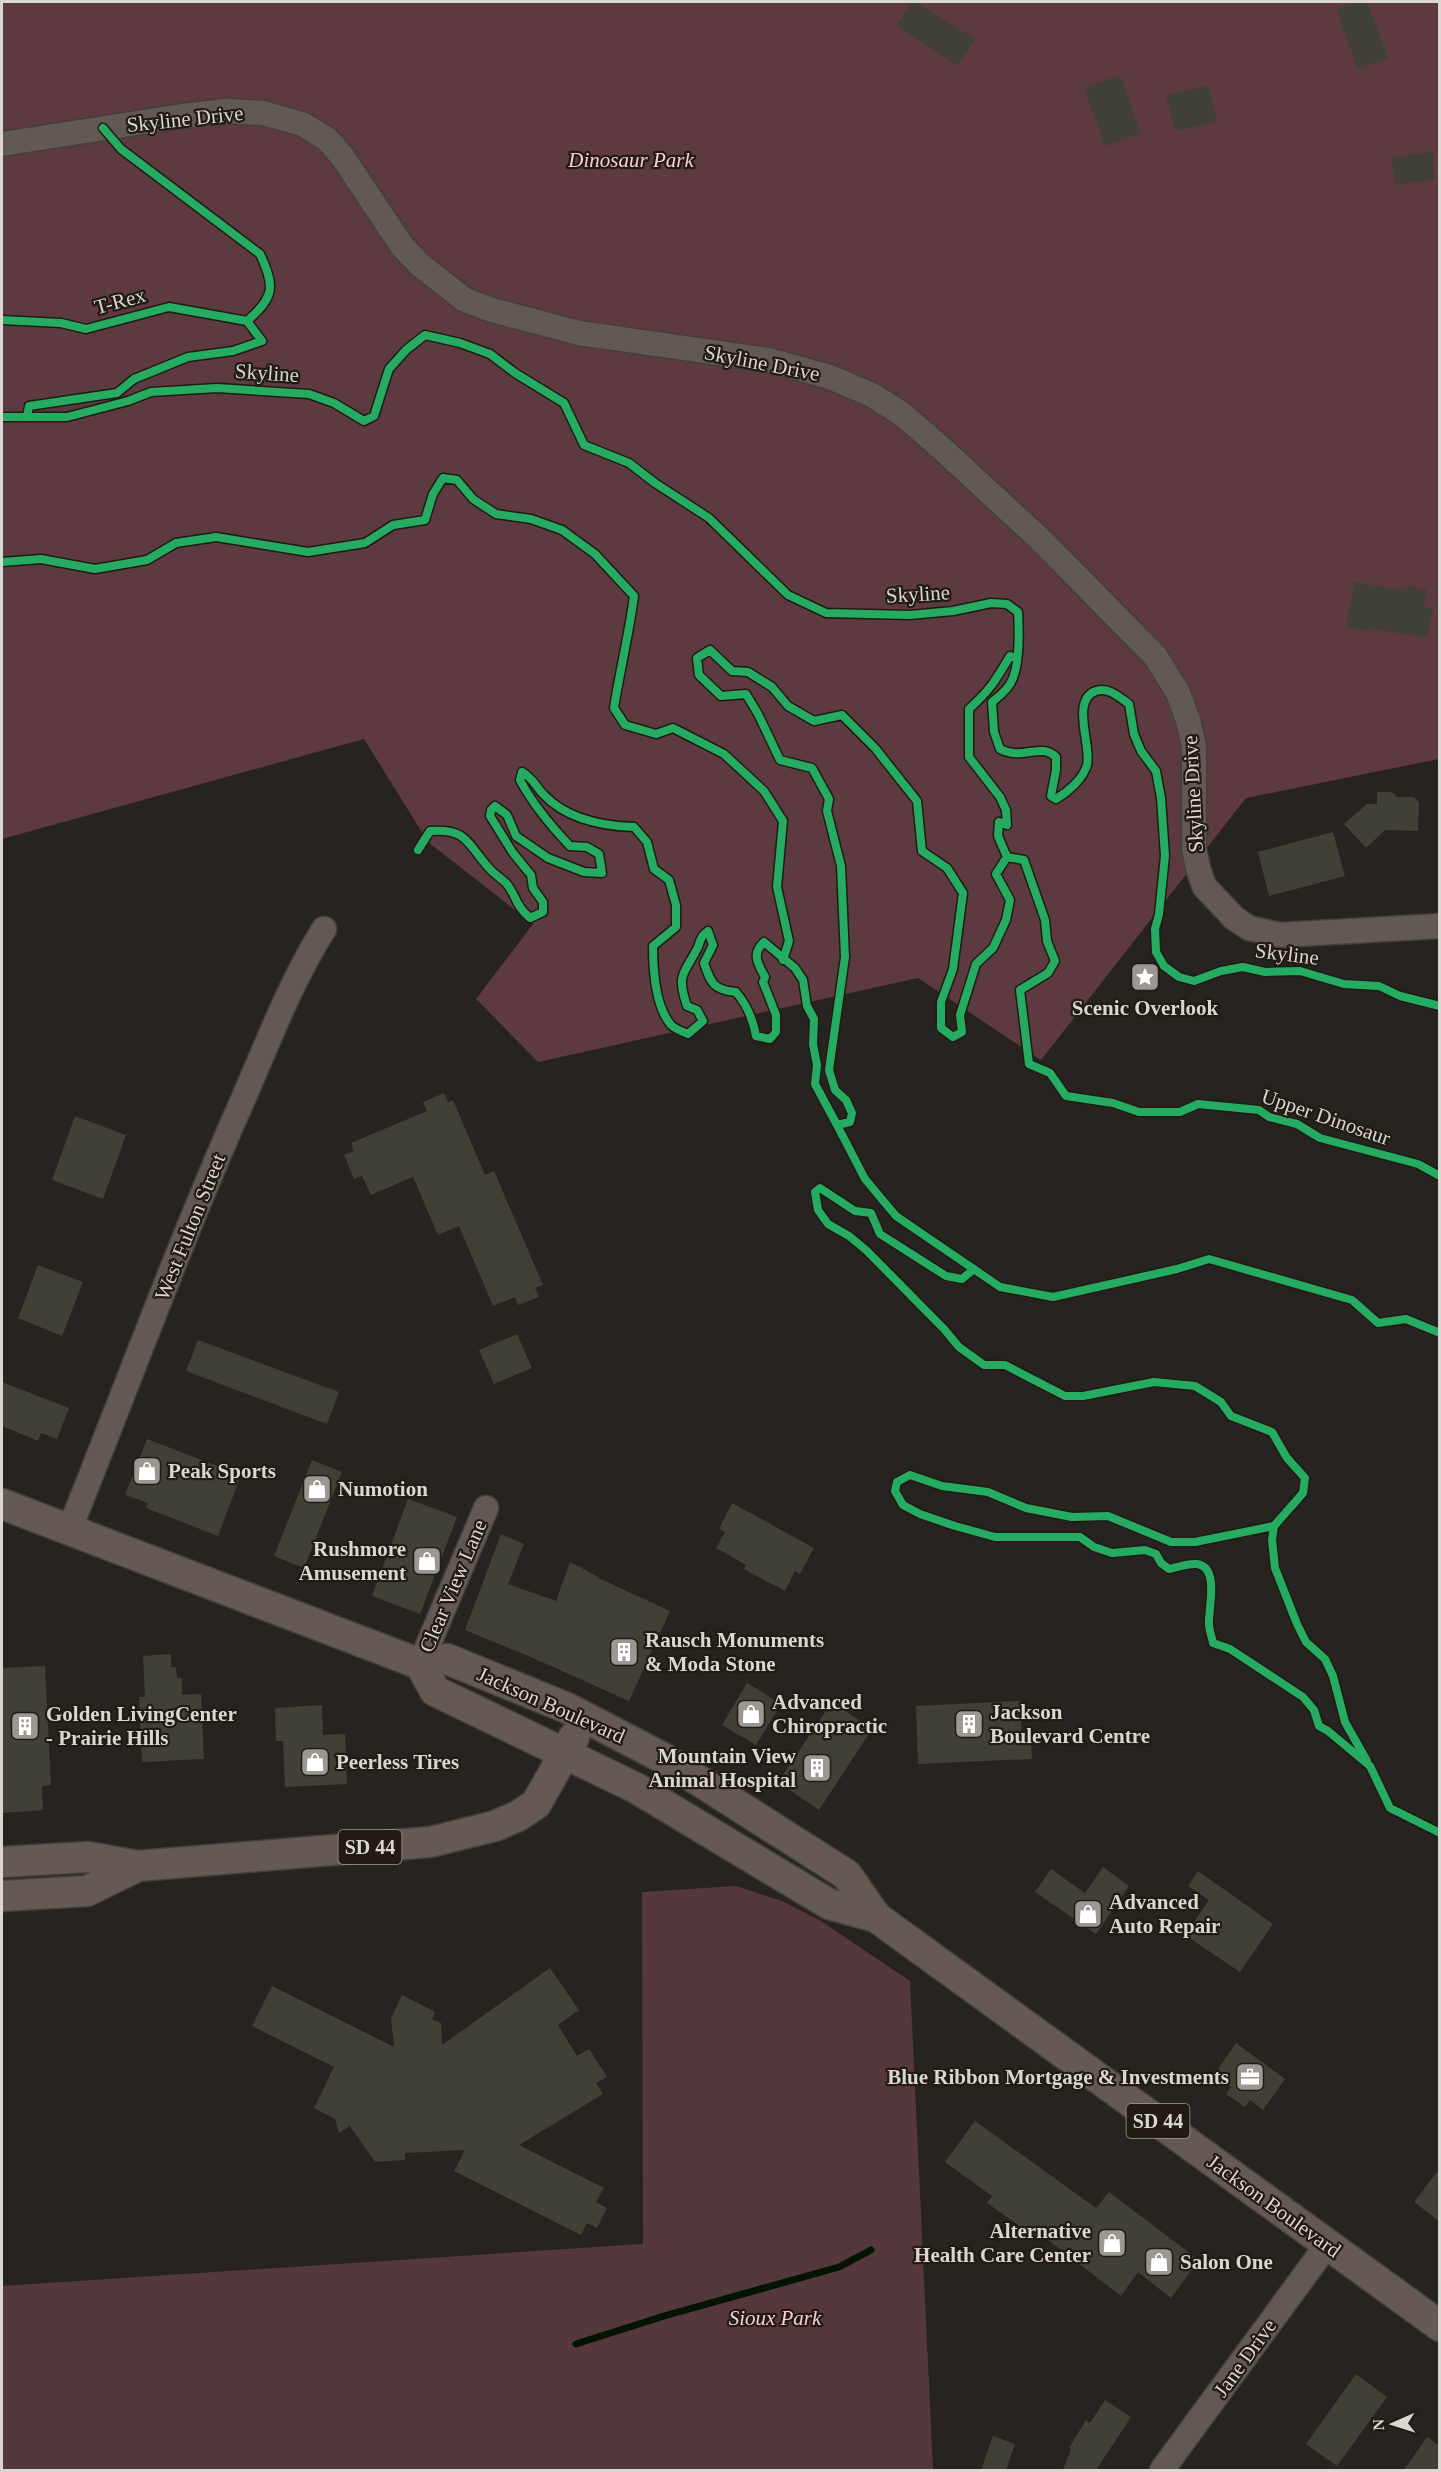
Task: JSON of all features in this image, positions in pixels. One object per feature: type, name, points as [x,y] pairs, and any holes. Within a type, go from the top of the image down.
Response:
[{"type":"main road","name":"Jackson Boulevard","points":[[2,1504],[420,1664],[447,1659],[585,1717],[665,1759],[847,1875],[876,1917],[1440,2326]]},
{"type":"main road","name":"Jackson Boulevard","points":[[420,1664],[435,1691],[636,1788],[829,1904],[876,1917]]},
{"type":"main road","name":"SD 44","points":[[2,1862],[88,1857],[138,1866],[430,1842],[495,1826],[519,1816],[536,1804],[585,1717]]},
{"type":"main road","name":"SD 44","points":[[2,1896],[87,1891],[138,1866]]},
{"type":"street","name":"Skyline Drive","points":[[2,144],[182,116],[226,111],[263,112],[302,124],[327,140],[342,156],[402,246],[420,265],[465,300],[492,310],[579,333],[769,360],[830,377],[872,395],[902,414],[1041,540],[1156,657],[1178,693],[1194,746],[1194,849],[1198,868],[1204,886],[1234,918],[1250,928],[1280,935],[1440,926]]},
{"type":"street","name":"West Fulton Street","points":[[69,1531],[221,1149],[289,996],[324,929]]},
{"type":"street","name":"Clear View Lane","points":[[420,1664],[486,1508]]},
{"type":"street","name":"Jane Drive","points":[[1162,2470],[1327,2245]]},
{"type":"green space","name":"Dinosaur Park","points":[[2,2],[1439,2],[1439,759],[1246,798],[1041,1060],[918,978],[538,1062],[476,999],[533,924],[428,842],[364,739],[2,839]]},
{"type":"green space","name":"Sioux Park","points":[[736,1886],[782,1901],[821,1921],[910,1981],[933,2470],[2,2470],[2,2286],[643,2244],[642,1892]]},
{"type":"building","points":[[912,2],[916,2],[975,39],[958,66],[896,26]]},
{"type":"building","points":[[1357,2],[1367,2],[1388,58],[1358,69],[1336,9]]},
{"type":"building","points":[[1120,75],[1141,133],[1105,146],[1084,88]]},
{"type":"building","points":[[1208,86],[1217,122],[1175,131],[1166,95]]},
{"type":"building","points":[[1432,152],[1435,180],[1395,185],[1391,157]]},
{"type":"building","points":[[1354,582],[1407,591],[1407,586],[1427,590],[1424,607],[1433,609],[1427,638],[1346,627]]},
{"type":"building","points":[[1377,792],[1392,792],[1397,797],[1414,797],[1419,802],[1418,831],[1385,830],[1366,848],[1344,824],[1367,804],[1377,804]]},
{"type":"building","points":[[1333,832],[1345,876],[1269,896],[1258,852]]},
{"type":"building","points":[[444,1093],[448,1102],[453,1100],[485,1175],[494,1171],[543,1285],[535,1288],[539,1297],[518,1305],[515,1297],[493,1306],[459,1226],[438,1235],[413,1177],[371,1195],[362,1176],[354,1179],[344,1155],[354,1151],[351,1143],[427,1111],[423,1102]]},
{"type":"building","points":[[75,1116],[126,1135],[103,1199],[52,1180]]},
{"type":"building","points":[[38,1265],[83,1282],[62,1336],[18,1318]]},
{"type":"building","points":[[517,1334],[532,1368],[494,1384],[479,1350]]},
{"type":"building","points":[[198,1340],[339,1392],[327,1424],[186,1371]]},
{"type":"building","points":[[2,1382],[69,1408],[57,1439],[41,1433],[38,1441],[2,1426]]},
{"type":"building","points":[[147,1439],[241,1475],[218,1536],[146,1508],[148,1503],[125,1495]]},
{"type":"building","points":[[312,1460],[342,1472],[304,1568],[274,1556]]},
{"type":"building","points":[[408,1499],[457,1517],[420,1614],[372,1596]]},
{"type":"building","points":[[732,1503],[814,1548],[800,1574],[795,1571],[785,1591],[744,1569],[746,1565],[716,1548],[725,1532],[719,1529]]},
{"type":"building","points":[[501,1534],[524,1544],[508,1584],[556,1601],[570,1562],[596,1577],[670,1611],[629,1701],[465,1630]]},
{"type":"building","points":[[171,1654],[171,1667],[176,1667],[177,1678],[182,1678],[182,1695],[201,1694],[204,1759],[142,1762],[139,1697],[145,1697],[143,1656]]},
{"type":"building","name":"Golden LivingCenter - Prairie Hills","points":[[45,1666],[51,1785],[42,1786],[43,1810],[2,1813],[2,1668]]},
{"type":"building","name":"Advanced Chiropractic","points":[[747,1683],[781,1704],[756,1745],[722,1725]]},
{"type":"building","name":"Jackson Boulevard Centre","points":[[1020,1701],[1022,1742],[1031,1742],[1032,1759],[918,1764],[916,1706]]},
{"type":"building","name":"Mountain View Animal Hospital","points":[[832,1702],[872,1729],[819,1810],[778,1782]]},
{"type":"building","name":"Peerless Tires","points":[[322,1705],[323,1735],[345,1734],[347,1784],[285,1787],[283,1741],[276,1741],[275,1708]]},
{"type":"building","name":"Advanced Auto Repair","points":[[1103,1867],[1129,1886],[1096,1934],[1035,1892],[1051,1869],[1085,1893]]},
{"type":"building","points":[[1198,1871],[1273,1924],[1240,1972],[1185,1935],[1209,1900],[1188,1886]]},
{"type":"building","points":[[550,1968],[579,2010],[558,2025],[577,2056],[589,2049],[607,2077],[596,2083],[603,2094],[519,2145],[604,2188],[596,2202],[607,2208],[597,2228],[587,2223],[581,2235],[454,2171],[465,2150],[405,2153],[405,2160],[375,2162],[350,2126],[339,2133],[335,2119],[314,2108],[334,2067],[252,2026],[272,1986],[394,2047],[391,2018],[402,1995],[435,2012],[432,2019],[441,2023],[442,2045]]},
{"type":"building","name":"Blue Ribbon Mortgage & Investments","points":[[1236,2043],[1285,2079],[1263,2110],[1250,2100],[1245,2107],[1226,2094],[1231,2087],[1214,2075]]},
{"type":"building","points":[[975,2121],[1096,2208],[1109,2192],[1199,2260],[1171,2298],[1138,2272],[1121,2296],[1042,2235],[1039,2240],[987,2203],[992,2196],[945,2162]]},
{"type":"building","points":[[1440,2168],[1440,2222],[1414,2202]]},
{"type":"building","points":[[1356,2374],[1387,2397],[1337,2466],[1306,2444]]},
{"type":"building","points":[[1105,2400],[1131,2417],[1096,2470],[1063,2470],[1071,2449],[1069,2448],[1086,2420],[1090,2423]]},
{"type":"building","points":[[993,2436],[1015,2444],[1006,2470],[981,2470]]},
{"type":"building","points":[[1427,2437],[1440,2446],[1440,2470],[1404,2470]]},
{"type":"waterway","points":[[576,2344],[664,2316],[839,2267],[871,2250]]},
{"type":"cycle path","points":[[103,128],[121,149],[260,254],[268,275],[270,290],[263,305],[247,321]]},
{"type":"cycle path","name":"T-Rex","points":[[2,320],[61,323],[86,329],[169,307],[247,321]]},
{"type":"cycle path","name":"Skyline","points":[[27,417],[29,406],[117,393],[134,379],[188,357],[233,351],[262,341],[247,321]]},
{"type":"cycle path","name":"Skyline","points":[[2,417],[67,417],[128,401],[151,392],[217,388],[309,394],[334,403],[364,421],[374,416],[389,369],[406,350],[425,335],[460,343],[490,354],[515,373],[564,403],[584,445],[629,463],[709,518],[788,595],[826,613],[910,615],[953,611],[991,603],[1007,604],[1018,612],[1017,663],[1010,685],[992,702],[994,732],[1000,749],[1016,753],[1044,751],[1056,757],[1051,796],[1056,799],[1074,785],[1087,765],[1083,713],[1088,696],[1096,691],[1105,690],[1114,693],[1129,704],[1134,734],[1141,751],[1156,771],[1161,798],[1165,856],[1159,914],[1155,929],[1156,952],[1164,966],[1179,977],[1194,981],[1221,971],[1243,967],[1265,972],[1300,971],[1344,984],[1379,986],[1400,996],[1440,1006]]},
{"type":"cycle path","points":[[2,562],[41,559],[95,569],[147,560],[176,543],[216,537],[308,552],[365,543],[393,525],[425,520],[433,494],[443,478],[457,480],[473,499],[496,514],[531,519],[562,530],[595,554],[634,596],[614,708],[625,725],[656,734],[673,728],[724,754],[764,791],[783,821],[777,887],[789,941],[783,960]]},
{"type":"cycle path","points":[[418,850],[430,831],[452,832],[460,835],[466,839],[491,870],[506,883],[530,918],[543,912],[543,902],[533,888],[531,875],[513,853],[490,816],[495,806],[507,815],[516,836],[548,858],[584,872],[602,873],[599,854],[587,847],[570,846],[542,814],[520,780],[522,772],[544,795],[563,810],[598,823],[634,827],[647,842],[654,869],[669,880],[676,905],[676,927],[653,946],[654,977],[658,998],[671,1025],[688,1034],[703,1021],[697,1010],[687,1006],[682,980],[685,969],[704,934],[708,931],[713,945],[704,963],[711,980],[722,989],[736,992],[749,1013],[756,1036],[770,1039],[776,1032],[776,1015],[757,959],[760,946],[764,942],[795,968],[803,980],[807,1006],[814,1019],[813,1044],[817,1065],[815,1084],[837,1125],[850,1122],[852,1113],[846,1100],[835,1090],[829,1070],[845,957],[841,866],[827,811],[829,799],[812,768],[780,760],[746,694],[721,696],[699,675],[697,658],[710,650],[732,671],[748,672],[772,687],[788,706],[814,721],[842,715],[875,748],[917,801],[922,851],[947,868],[963,893],[953,969],[941,1002],[941,1028],[953,1037],[962,1032],[960,1015],[976,964],[993,948],[1006,920],[1010,900],[996,874],[1007,857],[998,836],[999,822],[1007,825],[1006,810],[1000,797],[969,757],[969,709],[992,684],[1010,656],[1016,658]]},
{"type":"cycle path","name":"Upper Dinosaur","points":[[1007,857],[1024,860],[1045,920],[1047,941],[1055,961],[1048,973],[1020,990],[1029,1064],[1050,1073],[1066,1096],[1113,1103],[1139,1112],[1180,1112],[1198,1104],[1259,1110],[1269,1117],[1297,1124],[1320,1138],[1418,1164],[1440,1176]]},
{"type":"cycle path","points":[[837,1125],[865,1179],[896,1216],[1000,1287],[1053,1297],[1177,1269],[1209,1259],[1352,1300],[1378,1323],[1406,1319],[1440,1333]]},
{"type":"cycle path","points":[[974,1269],[962,1279],[946,1276],[880,1234],[871,1213],[855,1211],[820,1188],[815,1192],[818,1210],[828,1224],[849,1236],[866,1250],[959,1347],[984,1365],[1005,1365],[1065,1396],[1083,1396],[1154,1382],[1195,1386],[1221,1402],[1231,1416],[1272,1432],[1287,1458],[1305,1478],[1303,1493],[1274,1526],[1195,1542],[1171,1542],[1108,1516],[1072,1517],[1026,1508],[988,1492],[942,1486],[910,1475],[897,1482],[895,1491],[903,1505],[920,1514],[995,1537],[1080,1537],[1094,1547],[1112,1553],[1145,1550],[1156,1554],[1161,1563],[1169,1569],[1194,1564],[1204,1567],[1211,1580],[1209,1629],[1213,1643],[1230,1649],[1303,1697],[1314,1710],[1319,1726],[1370,1766],[1390,1808],[1440,1833]]},
{"type":"cycle path","points":[[1274,1526],[1272,1540],[1275,1568],[1297,1624],[1306,1642],[1325,1659],[1333,1676],[1345,1722],[1367,1761]]},
{"type":"place","name":"Scenic Overlook","points":[[1145,977]]},
{"type":"place","name":"Peak Sports","points":[[147,1471]]},
{"type":"place","name":"Numotion","points":[[317,1489]]},
{"type":"place","name":"Rushmore Amusement","points":[[427,1561]]},
{"type":"place","name":"Rausch Monuments & Moda Stone","points":[[624,1652]]},
{"type":"place","name":"Advanced Chiropractic","points":[[751,1714]]},
{"type":"place","name":"Jackson Boulevard Centre","points":[[969,1724]]},
{"type":"place","name":"Golden LivingCenter - Prairie Hills","points":[[25,1726]]},
{"type":"place","name":"Peerless Tires","points":[[315,1762]]},
{"type":"place","name":"Mountain View Animal Hospital","points":[[817,1768]]},
{"type":"place","name":"Advanced Auto Repair","points":[[1088,1914]]},
{"type":"place","name":"Blue Ribbon Mortgage & Investments","points":[[1250,2077]]},
{"type":"place","name":"Alternative Health Care Center","points":[[1112,2243]]},
{"type":"place","name":"Salon One","points":[[1159,2262]]}]
